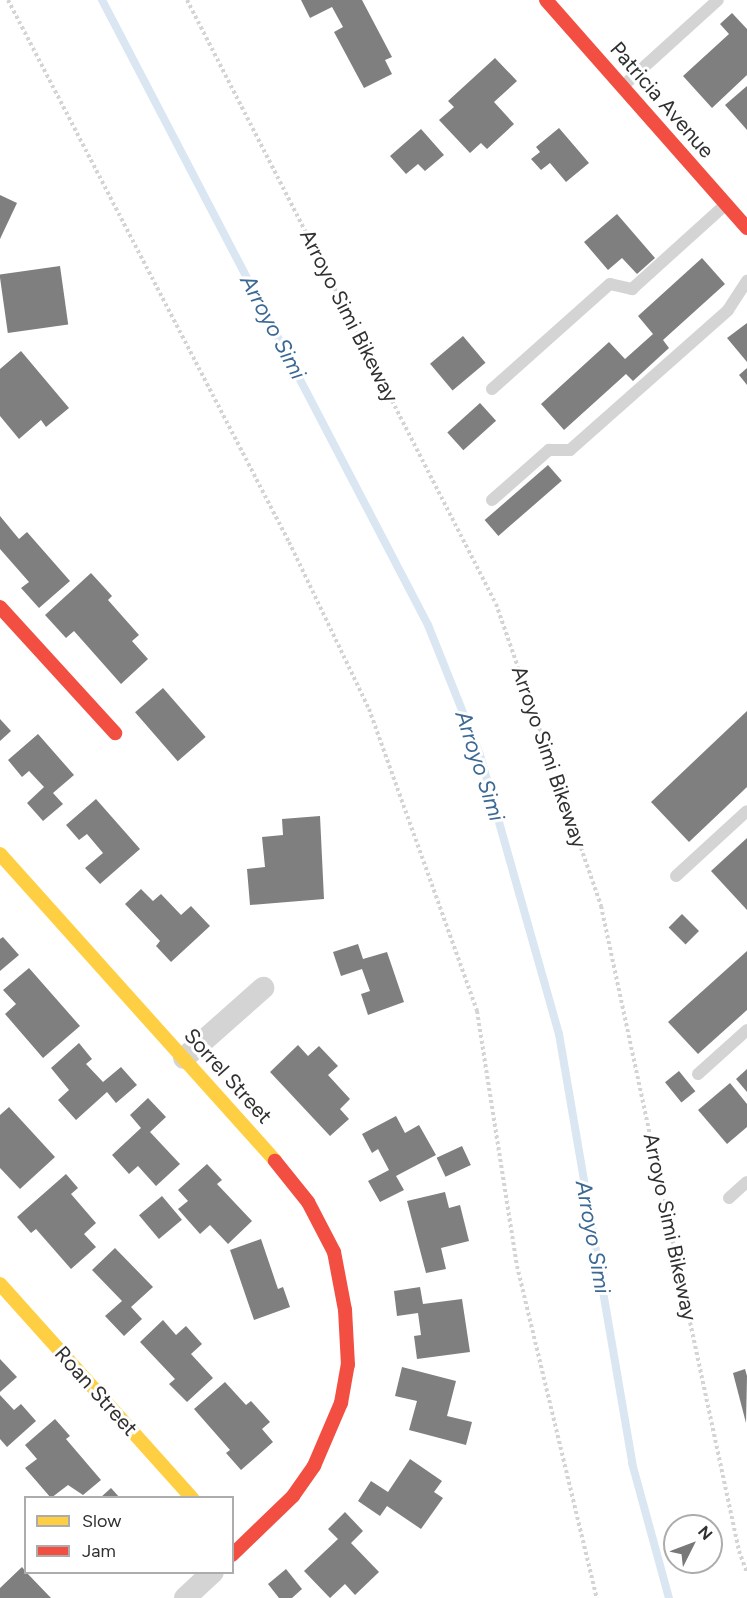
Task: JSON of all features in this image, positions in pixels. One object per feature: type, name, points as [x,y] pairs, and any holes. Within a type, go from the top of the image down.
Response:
[{"type":"street","name":"Patricia Avenue","points":[[546,0],[747,228]]},
{"type":"street","points":[[0,607],[115,734]]},
{"type":"street","name":"Sorrel Street","points":[[0,854],[184,1058],[308,1202],[334,1252],[345,1310],[348,1365],[341,1403],[314,1466],[293,1496],[235,1549]]},
{"type":"street","points":[[184,1058],[263,988]]},
{"type":"street","name":"Roan Street","points":[[0,1284],[191,1496]]},
{"type":"street","points":[[185,1598],[211,1574]]},
{"type":"lane","points":[[622,87],[718,0]]},
{"type":"lane","points":[[492,389],[610,284],[632,290],[726,204]]},
{"type":"lane","points":[[736,216],[747,206]]},
{"type":"lane","points":[[492,500],[549,450],[570,450],[728,310],[747,281]]},
{"type":"lane","points":[[676,876],[747,811]]},
{"type":"lane","points":[[699,1074],[747,1030]]},
{"type":"lane","points":[[729,1198],[747,1182]]},
{"type":"path","points":[[8,0],[289,542],[369,710],[477,1011],[517,1266],[597,1598]]},
{"type":"path","name":"Arroyo Simi Bikeway","points":[[187,0],[496,604],[601,906],[739,1551],[747,1573]]},
{"type":"building","points":[[301,0],[362,0],[392,57],[385,60],[392,74],[364,88],[334,32],[343,27],[332,7],[310,18]]},
{"type":"building","points":[[732,13],[747,29],[747,75],[712,108],[683,76],[729,34],[720,24]]},
{"type":"building","points":[[495,58],[517,81],[494,102],[514,124],[487,149],[481,143],[470,153],[439,120],[454,107],[448,101]]},
{"type":"building","points":[[747,86],[747,130],[725,105]]},
{"type":"building","points":[[559,128],[589,163],[566,182],[550,163],[541,170],[531,159],[540,152],[536,147]]},
{"type":"building","points":[[421,129],[444,155],[425,171],[418,164],[406,174],[390,156]]},
{"type":"building","points":[[0,195],[17,203],[0,239]]},
{"type":"building","points":[[617,214],[655,258],[637,274],[622,258],[608,270],[584,242]]},
{"type":"building","points":[[702,258],[725,284],[663,340],[669,348],[633,381],[626,374],[564,430],[541,404],[609,342],[625,359],[653,334],[638,316]]},
{"type":"building","points":[[60,266],[68,324],[8,333],[0,274]]},
{"type":"building","points":[[747,323],[747,362],[727,338]]},
{"type":"building","points":[[463,336],[485,363],[453,390],[430,364]]},
{"type":"building","points":[[21,351],[69,408],[46,427],[41,420],[19,439],[0,416],[0,369]]},
{"type":"building","points":[[747,368],[747,385],[739,375]]},
{"type":"building","points":[[480,403],[496,421],[463,450],[447,432]]},
{"type":"building","points":[[548,465],[562,481],[498,536],[485,520]]},
{"type":"building","points":[[0,516],[19,539],[27,532],[70,581],[39,608],[21,588],[29,582],[0,549]]},
{"type":"building","points":[[91,573],[112,596],[108,600],[139,635],[132,641],[148,659],[121,684],[74,631],[66,638],[45,615]]},
{"type":"building","points":[[163,688],[206,737],[178,761],[135,712]]},
{"type":"building","points":[[747,711],[747,787],[689,842],[651,802]]},
{"type":"building","points":[[0,719],[11,731],[0,741]]},
{"type":"building","points":[[38,734],[74,775],[53,793],[63,804],[43,821],[27,803],[44,787],[29,771],[22,777],[8,760]]},
{"type":"building","points":[[96,799],[140,849],[100,884],[85,868],[103,853],[87,834],[79,840],[66,825]]},
{"type":"building","points":[[320,816],[324,899],[250,905],[247,869],[265,867],[262,837],[283,835],[282,819]]},
{"type":"building","points":[[747,838],[747,910],[711,871]]},
{"type":"building","points":[[141,889],[153,901],[161,894],[181,915],[191,906],[210,926],[171,962],[156,946],[160,941],[125,904]]},
{"type":"building","points":[[682,914],[699,931],[686,944],[669,927]]},
{"type":"building","points":[[3,937],[19,955],[0,971],[0,939]]},
{"type":"building","points":[[358,944],[363,959],[387,952],[404,1002],[368,1015],[361,994],[370,991],[362,969],[341,976],[333,952]]},
{"type":"building","points":[[747,951],[747,1010],[698,1054],[668,1022]]},
{"type":"building","points":[[29,968],[80,1026],[43,1058],[5,1014],[16,1004],[3,990]]},
{"type":"building","points":[[79,1043],[92,1059],[86,1064],[103,1082],[121,1067],[137,1085],[116,1103],[107,1092],[76,1120],[58,1100],[69,1090],[51,1068]]},
{"type":"building","points":[[298,1045],[308,1056],[319,1046],[338,1066],[328,1075],[350,1099],[340,1109],[349,1119],[330,1136],[270,1072]]},
{"type":"building","points":[[747,1069],[747,1092],[736,1079]]},
{"type":"building","points":[[679,1071],[695,1091],[681,1103],[665,1082]]},
{"type":"building","points":[[730,1083],[747,1104],[747,1127],[727,1144],[698,1110]]},
{"type":"building","points":[[148,1098],[166,1117],[150,1132],[180,1164],[156,1186],[138,1166],[129,1174],[112,1155],[141,1128],[130,1115]]},
{"type":"building","points":[[9,1107],[55,1157],[20,1189],[0,1168],[0,1115]]},
{"type":"building","points":[[396,1116],[405,1133],[419,1125],[436,1155],[396,1176],[404,1190],[380,1202],[368,1181],[389,1170],[378,1149],[372,1153],[362,1134]]},
{"type":"building","points":[[462,1146],[471,1165],[445,1177],[437,1158]]},
{"type":"building","points":[[207,1164],[222,1180],[217,1184],[252,1221],[228,1244],[210,1225],[200,1234],[178,1209],[188,1201],[178,1190]]},
{"type":"building","points":[[66,1174],[78,1188],[71,1194],[96,1223],[84,1234],[96,1247],[71,1269],[36,1229],[31,1233],[17,1217]]},
{"type":"building","points":[[445,1192],[449,1208],[460,1205],[469,1241],[441,1248],[446,1269],[426,1273],[407,1201]]},
{"type":"building","points":[[162,1196],[182,1220],[159,1239],[139,1215]]},
{"type":"building","points":[[261,1239],[278,1289],[283,1287],[290,1307],[254,1320],[230,1250]]},
{"type":"building","points":[[115,1248],[153,1287],[131,1307],[142,1319],[124,1336],[105,1316],[122,1301],[92,1270]]},
{"type":"building","points":[[420,1287],[423,1304],[462,1299],[470,1352],[417,1359],[414,1336],[421,1335],[418,1313],[397,1316],[394,1291]]},
{"type":"building","points":[[163,1320],[176,1335],[186,1326],[202,1344],[191,1354],[213,1378],[187,1402],[169,1384],[175,1379],[140,1342]]},
{"type":"building","points":[[0,1359],[17,1377],[0,1392]]},
{"type":"building","points":[[402,1367],[456,1381],[447,1416],[472,1422],[466,1445],[409,1430],[417,1401],[395,1396]]},
{"type":"building","points":[[745,1369],[747,1376],[746,1423],[733,1373]]},
{"type":"building","points":[[225,1382],[246,1405],[251,1401],[270,1422],[262,1429],[273,1442],[241,1470],[226,1453],[230,1450],[194,1409]]},
{"type":"building","points":[[0,1395],[14,1410],[21,1404],[36,1421],[7,1447],[0,1439]]},
{"type":"building","points":[[55,1419],[70,1436],[66,1439],[101,1480],[83,1495],[68,1485],[54,1496],[49,1496],[25,1468],[37,1459],[25,1445]]},
{"type":"building","points":[[410,1459],[442,1481],[434,1492],[443,1498],[421,1529],[387,1506],[380,1516],[358,1501],[371,1481],[388,1492]]},
{"type":"building","points":[[111,1488],[118,1496],[102,1496]]},
{"type":"building","points":[[345,1512],[363,1531],[351,1543],[379,1572],[355,1595],[345,1584],[330,1598],[304,1571],[338,1539],[328,1529]]},
{"type":"building","points":[[22,1567],[24,1574],[28,1574],[51,1598],[0,1598],[0,1588]]},
{"type":"building","points":[[286,1569],[302,1589],[292,1598],[279,1598],[268,1584]]},
{"type":"waterway","name":"Arroyo Simi","points":[[102,0],[428,625],[480,755],[559,1034],[632,1463],[669,1598]]},
{"type":"traffic: slow","points":[[0,854],[275,1161]]},
{"type":"traffic: slow","points":[[0,1284],[190,1496]]},
{"type":"traffic: jam","points":[[546,0],[747,228]]},
{"type":"traffic: jam","points":[[0,607],[115,733]]},
{"type":"traffic: jam","points":[[234,1553],[293,1496],[314,1466],[341,1403],[348,1365],[345,1310],[334,1252],[308,1202],[275,1161]]}]
